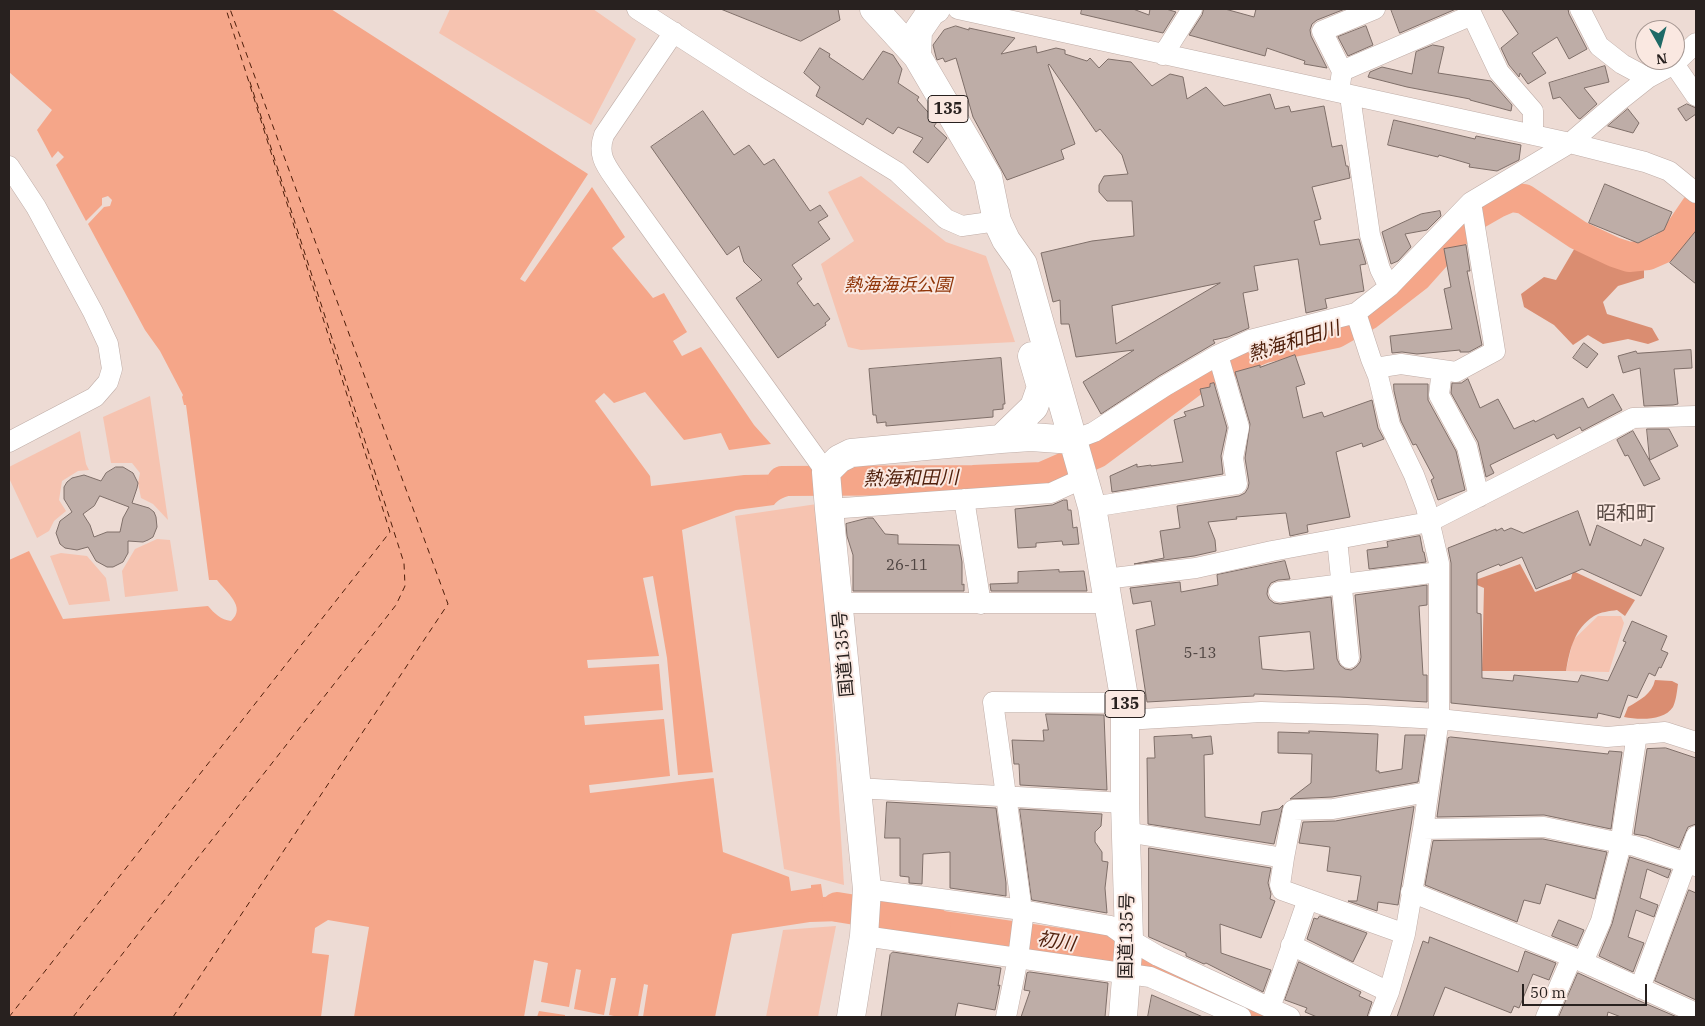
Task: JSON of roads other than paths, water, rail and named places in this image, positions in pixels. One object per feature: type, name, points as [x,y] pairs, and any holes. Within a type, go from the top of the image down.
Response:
[{"type":"highway","name":"国道135号","points":[[874,9],[917,56],[988,177],[1002,231],[1007,264],[1041,387],[1034,407],[1001,438]]},
{"type":"highway","points":[[917,56],[918,31],[931,12],[936,9]]},
{"type":"highway","name":"国道135号","points":[[1002,231],[1023,264],[1084,475],[1092,507],[1107,591],[1126,712],[1125,803],[1129,939],[1118,972],[1124,1017]]},
{"type":"highway","points":[[826,472],[839,459],[851,453],[1001,438],[1031,437],[1073,440]]},
{"type":"highway","name":"国道135号","points":[[826,472],[867,889],[864,936],[851,1017]]},
{"type":"street","points":[[637,9],[897,172],[946,219],[962,226],[1002,231]]},
{"type":"street","points":[[958,9],[1570,143],[1645,162],[1661,168],[1696,193]]},
{"type":"street","points":[[1163,55],[1192,9]]},
{"type":"street","points":[[1375,9],[1322,31],[1342,71],[1370,235],[1380,269],[1389,287]]},
{"type":"street","points":[[1580,9],[1599,46],[1622,64],[1648,78]]},
{"type":"street","points":[[1342,71],[1471,12],[1499,72],[1533,110],[1533,135]]},
{"type":"street","points":[[674,32],[604,135],[600,145],[602,160],[826,472]]},
{"type":"street","points":[[1685,54],[1696,43]]},
{"type":"street","points":[[1073,440],[1094,432],[1165,386],[1220,362],[1250,340],[1356,314],[1389,287],[1472,202],[1570,143],[1648,78],[1663,70]]},
{"type":"street","points":[[1678,70],[1696,96]]},
{"type":"street","points":[[9,166],[36,207],[93,312],[108,344],[112,368],[108,382],[95,397],[9,442]]},
{"type":"street","points":[[1375,368],[1402,364],[1456,372],[1495,351],[1472,202]]},
{"type":"street","points":[[1356,314],[1378,376],[1390,425],[1414,475],[1426,507],[1439,563],[1439,719],[1405,934],[1389,992],[1379,1017]]},
{"type":"street","points":[[1092,507],[1237,484],[1233,458],[1239,427],[1220,362]]},
{"type":"street","points":[[1442,370],[1439,395],[1466,447],[1479,497]]},
{"type":"street","points":[[839,603],[981,604],[1107,591],[1272,551],[1428,522],[1633,418],[1696,416]]},
{"type":"street","points":[[829,509],[1052,493],[1084,475]]},
{"type":"street","points":[[964,499],[981,604]]},
{"type":"street","points":[[1337,539],[1349,658]]},
{"type":"street","points":[[1279,592],[1439,572]]},
{"type":"street","points":[[1006,1017],[1018,958],[1022,914],[993,702],[1126,712],[1261,712],[1366,715],[1439,719],[1607,737],[1665,732],[1696,740]]},
{"type":"street","points":[[1546,1017],[1601,921],[1620,843],[1637,734]]},
{"type":"street","points":[[856,788],[1125,803]]},
{"type":"street","points":[[1405,934],[1282,890],[1280,885],[1284,858],[1293,810],[1333,808],[1428,792]]},
{"type":"street","points":[[1423,829],[1544,827],[1635,846],[1691,864]]},
{"type":"street","points":[[1126,832],[1284,858]]},
{"type":"street","points":[[1640,988],[1691,864],[1696,836]]},
{"type":"street","points":[[867,889],[1111,926],[1158,956],[1290,1017]]},
{"type":"street","points":[[1411,892],[1578,960],[1696,1013]]},
{"type":"street","points":[[1270,1008],[1308,899]]},
{"type":"street","points":[[864,936],[1156,978],[1241,1017]]},
{"type":"street","points":[[1291,945],[1389,992]]},
{"type":"water","points":[[9,9],[331,9],[588,174],[520,279],[525,282],[592,187],[625,237],[612,248],[653,298],[664,293],[687,332],[673,341],[682,356],[701,347],[754,425],[771,444],[729,450],[721,433],[684,440],[645,392],[614,403],[604,393],[595,401],[650,476],[651,486],[744,475],[807,474],[810,492],[785,497],[774,505],[736,510],[682,530],[723,852],[789,877],[791,891],[811,888],[811,885],[821,884],[823,897],[843,896],[841,921],[810,922],[732,934],[715,1017],[9,1017],[9,560],[29,551],[63,619],[208,606],[221,618],[231,621],[237,610],[230,595],[217,580],[209,580],[186,405],[184,405],[183,395],[160,351],[145,330],[88,224],[104,207],[110,206],[112,200],[108,196],[102,198],[102,205],[86,221],[56,165],[64,157],[58,151],[52,158],[37,130],[52,110],[9,72]]},
{"type":"water","points":[[896,904],[1109,935],[1282,1017],[1248,1017],[1158,975],[894,932]]},
{"type":"waterway","name":"熱海和田川","points":[[782,481],[973,480],[1042,477],[1097,453],[1202,375],[1264,348],[1336,333],[1368,315],[1417,277],[1469,219],[1511,197],[1524,199],[1578,235],[1629,257],[1648,255],[1664,248],[1679,232],[1696,207]]},
{"type":"waterway","name":"初川","points":[[837,907],[936,923]]},
{"type":"district","name":"昭和町","points":[[1626,514]]},
{"type":"park label","name":"熱海海浜公園","points":[[898,286]]}]
